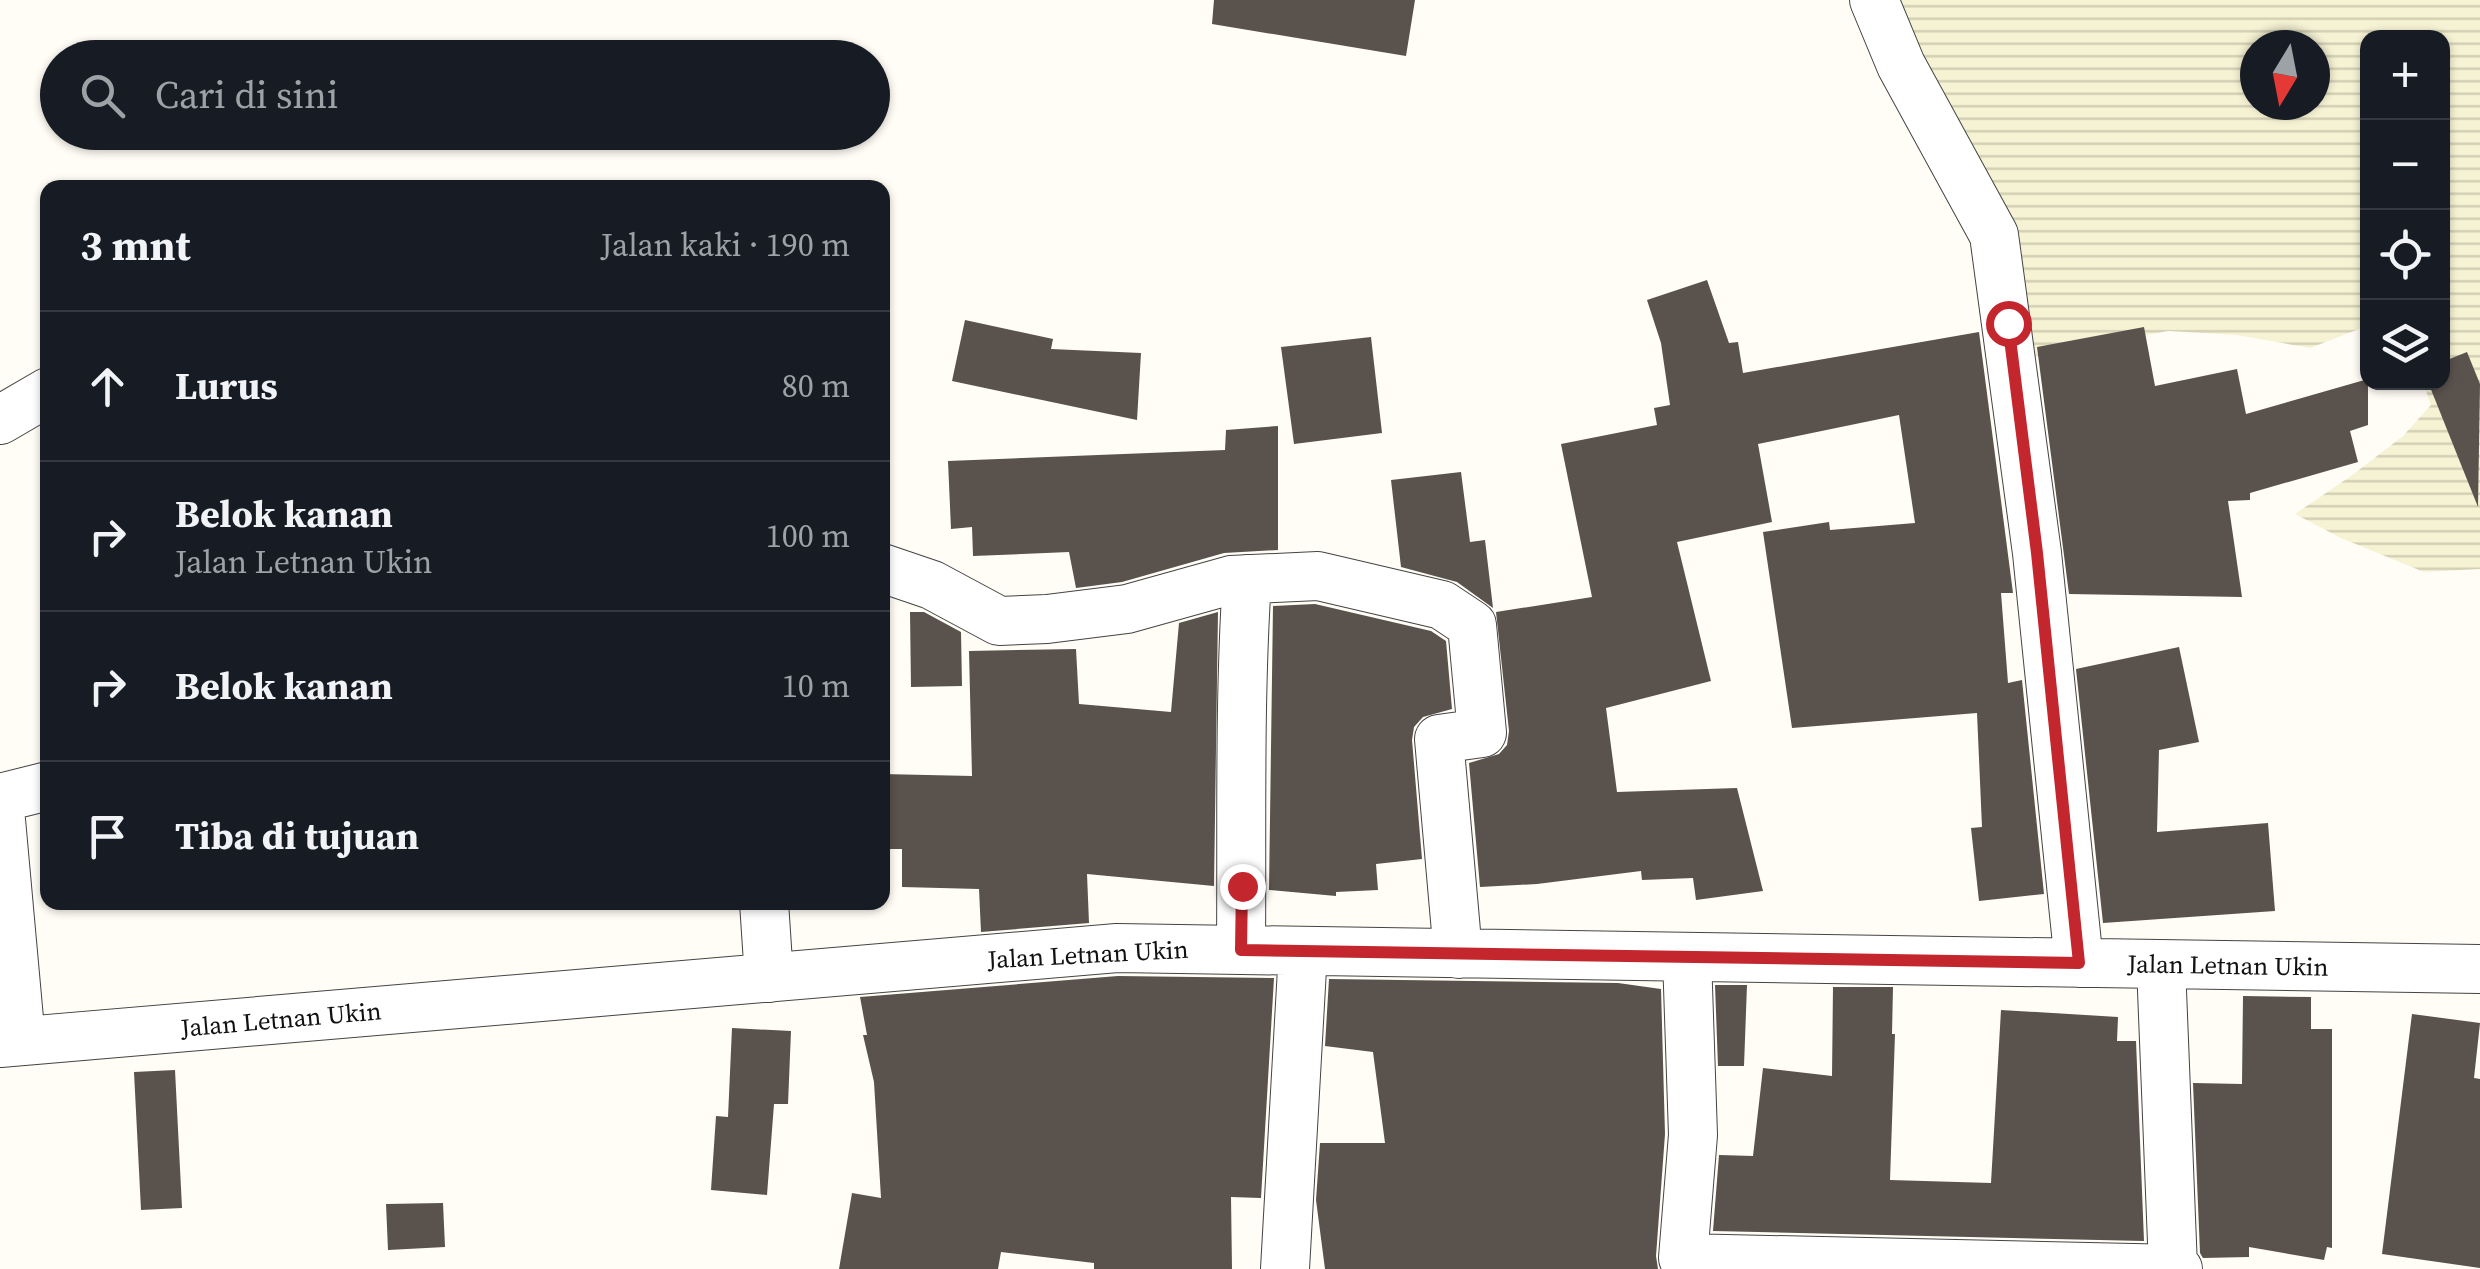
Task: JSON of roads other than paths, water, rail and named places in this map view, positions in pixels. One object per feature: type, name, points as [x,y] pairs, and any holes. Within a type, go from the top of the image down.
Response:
[{"type":"street","points":[[1874,0],[1901,66],[1994,235],[2037,553],[2079,963]]},
{"type":"street","points":[[0,420],[40,397]]},
{"type":"street","points":[[890,571],[932,585],[999,621],[1127,609],[1232,580],[1318,576],[1442,605],[1472,626],[1482,733],[1439,739],[1458,954]]},
{"type":"street","points":[[1241,950],[1243,832],[1239,763],[1247,579]]},
{"type":"street","points":[[0,798],[40,788]]},
{"type":"street","points":[[0,809],[11,1042]]},
{"type":"street","points":[[765,910],[769,978]]},
{"type":"street","name":"Jalan Letnan Ukin","points":[[11,1042],[1117,948],[2480,969]]},
{"type":"street","points":[[1285,1269],[1303,951]]},
{"type":"street","points":[[1687,957],[1692,1135],[1683,1258],[2176,1269],[2162,965]]}]
